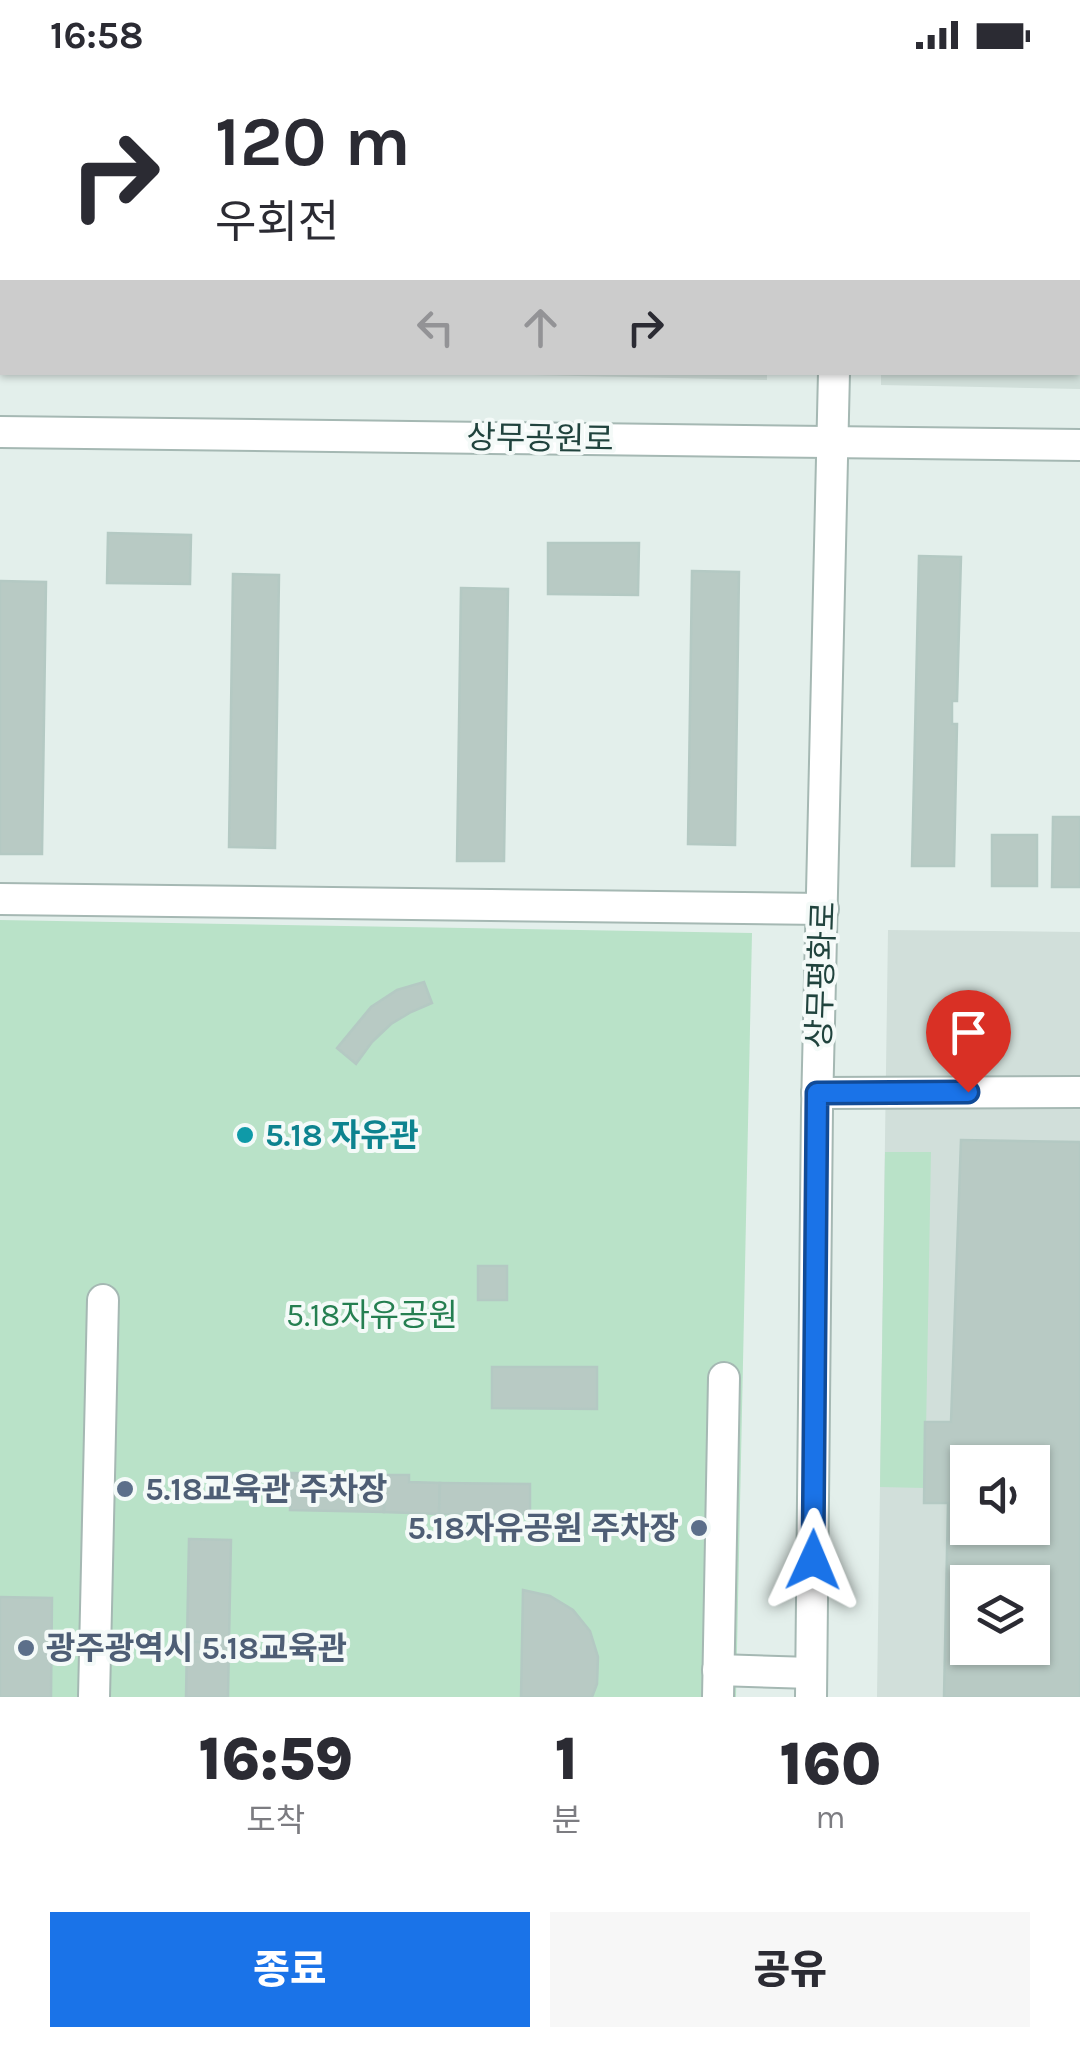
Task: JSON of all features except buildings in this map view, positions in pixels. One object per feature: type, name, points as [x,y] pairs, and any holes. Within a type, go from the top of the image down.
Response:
[{"type":"street","name":"상무평화로","points":[[811,1685],[817,1093],[834,375]]},
{"type":"street","name":"상무공원로","points":[[0,432],[1080,446]]},
{"type":"street","points":[[0,900],[823,909]]},
{"type":"street","points":[[817,1093],[1080,1092]]},
{"type":"street","points":[[94,1697],[103,1300]]},
{"type":"street","points":[[724,1378],[718,1684],[811,1685]]},
{"type":"shaded area","points":[[527,375],[767,375],[767,380]]},
{"type":"shaded area","points":[[881,375],[1080,375],[1080,389],[881,385]]},
{"type":"shaded area","points":[[888,930],[1080,932],[1080,1697],[877,1697]]},
{"type":"green space","name":"5.18자유공원","points":[[0,920],[752,933],[736,1697],[0,1697]]},
{"type":"green space","points":[[885,1152],[931,1152],[925,1488],[880,1487]]},
{"type":"place","name":"5.18 자유관","points":[[245,1135]]},
{"type":"place","name":"5.18교육관 주차장","points":[[125,1489]]},
{"type":"place","name":"5.18자유공원 주차장","points":[[699,1528]]},
{"type":"place","name":"광주광역시 5.18교육관","points":[[26,1648]]},
{"type":"route","points":[[813,1560],[817,1093],[968,1092]]}]
